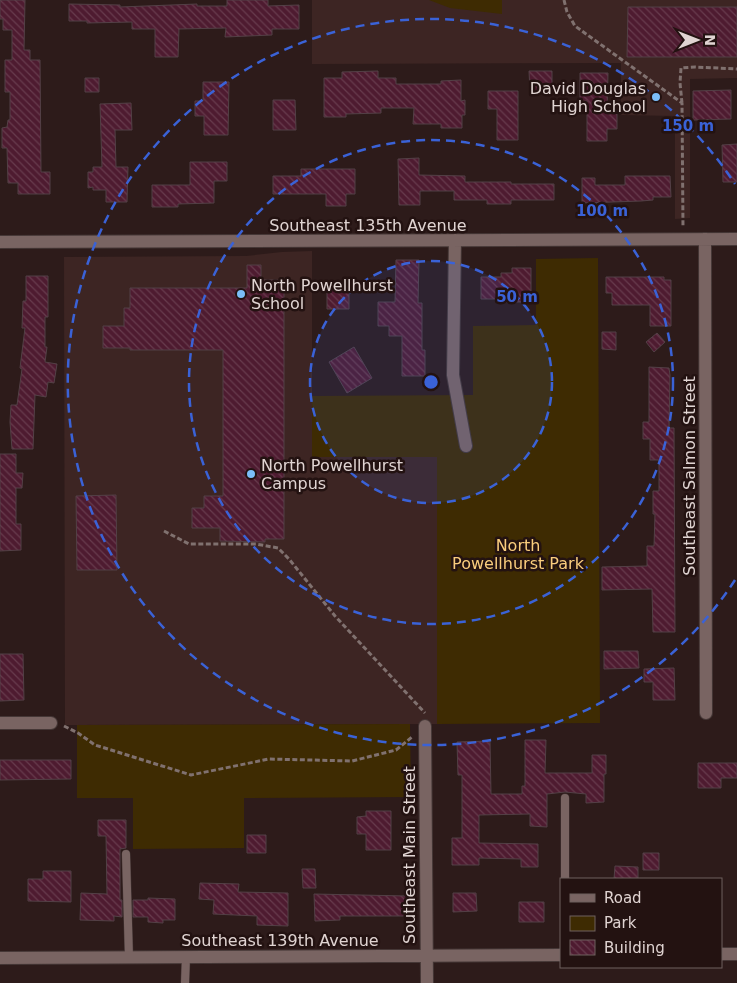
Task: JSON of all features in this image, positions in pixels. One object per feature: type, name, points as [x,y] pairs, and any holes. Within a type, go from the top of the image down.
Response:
[{"type":"street","name":"Southeast Salmon Street","points":[[705,239],[706,713]]},
{"type":"street","name":"Southeast 135th Avenue","points":[[0,242],[737,239]]},
{"type":"street","points":[[455,240],[453,375],[466,446]]},
{"type":"street","points":[[0,723],[51,723]]},
{"type":"street","name":"Southeast Main Street","points":[[425,726],[427,983]]},
{"type":"street","points":[[722,954],[737,954]]},
{"type":"street","name":"Southeast 139th Avenue","points":[[0,958],[560,955]]},
{"type":"lane","points":[[565,798],[565,878]]},
{"type":"lane","points":[[126,854],[129,958]]},
{"type":"lane","points":[[184,983],[186,957]]},
{"type":"path","points":[[564,0],[567,12],[575,26],[682,104]]},
{"type":"path","points":[[683,239],[681,68],[737,69]]},
{"type":"path","points":[[51,723],[69,728],[95,746],[191,775],[270,759],[352,761],[396,750],[425,726],[428,719],[426,714],[335,616],[278,548],[256,544],[189,544],[164,531]]},
{"type":"shaded area","name":"David Douglas High School","points":[[312,0],[737,0],[737,78],[690,79],[690,218],[675,219],[675,116],[621,115],[621,63],[312,64]]},
{"type":"shaded area","name":"North Powellhurst Campus","points":[[312,251],[312,457],[437,457],[437,724],[65,725],[64,257],[246,256]]},
{"type":"green space","points":[[429,0],[502,0],[502,14],[450,8]]},
{"type":"green space","name":"North Powellhurst Park","points":[[598,258],[600,723],[437,724],[437,457],[312,457],[312,396],[473,395],[473,326],[536,325],[536,259]]},
{"type":"green space","points":[[410,724],[411,797],[244,798],[244,848],[133,849],[133,798],[77,798],[77,725]]},
{"type":"building","points":[[0,0],[25,0],[24,50],[30,50],[30,60],[40,60],[41,172],[50,172],[50,194],[18,194],[18,183],[8,183],[7,148],[2,148],[2,128],[7,127],[8,120],[10,120],[10,92],[5,92],[5,60],[12,60],[12,30],[3,30],[3,19],[0,19]]},
{"type":"building","points":[[227,0],[268,0],[268,6],[299,5],[299,29],[272,29],[272,35],[225,37],[226,28],[179,29],[178,57],[155,57],[155,29],[132,29],[132,22],[87,23],[87,21],[69,21],[69,4],[120,5],[120,7],[197,4],[197,6],[227,6]]},
{"type":"building","points":[[628,7],[737,7],[737,57],[627,57]]},
{"type":"building","points":[[378,71],[378,78],[396,78],[396,84],[441,84],[441,81],[461,80],[461,101],[465,100],[465,115],[462,115],[462,128],[441,128],[441,124],[413,124],[414,108],[381,108],[381,113],[346,114],[346,117],[324,117],[324,78],[342,78],[342,72]]},
{"type":"building","points":[[529,71],[552,71],[552,91],[530,91]]},
{"type":"building","points":[[580,73],[608,73],[607,111],[617,111],[617,129],[607,129],[607,141],[587,141],[587,101],[580,101]]},
{"type":"building","points":[[85,78],[99,78],[99,92],[85,92]]},
{"type":"building","points":[[203,82],[229,82],[228,135],[204,135],[204,116],[195,116],[195,101],[203,101]]},
{"type":"building","points":[[731,90],[731,119],[693,120],[693,91]]},
{"type":"building","points":[[488,91],[518,91],[518,140],[497,140],[497,109],[488,109]]},
{"type":"building","points":[[273,100],[295,100],[296,130],[273,130]]},
{"type":"building","points":[[131,103],[132,130],[115,130],[116,167],[128,167],[127,202],[106,202],[106,190],[93,190],[93,187],[88,188],[88,172],[93,172],[93,167],[102,167],[100,104]]},
{"type":"building","points":[[737,144],[737,182],[723,182],[722,145]]},
{"type":"building","points":[[419,158],[419,175],[465,176],[465,182],[554,184],[554,200],[511,200],[511,204],[487,204],[487,200],[454,200],[454,191],[420,191],[420,205],[399,205],[398,159]]},
{"type":"building","points":[[190,162],[227,162],[227,181],[214,181],[214,203],[178,204],[178,207],[152,207],[152,185],[190,185]]},
{"type":"building","points":[[301,169],[355,169],[355,194],[346,194],[346,206],[326,206],[326,194],[273,194],[273,176],[301,176]]},
{"type":"building","points":[[625,176],[670,176],[671,197],[653,197],[653,200],[641,201],[582,203],[582,178],[595,178],[595,185],[625,185]]},
{"type":"building","points":[[396,260],[419,260],[418,303],[422,303],[422,350],[425,350],[425,376],[402,376],[402,336],[389,336],[389,326],[378,326],[378,302],[395,302]]},
{"type":"building","points":[[247,265],[261,265],[261,280],[284,280],[284,539],[265,539],[265,542],[220,541],[220,528],[192,528],[192,508],[204,508],[204,496],[223,496],[223,350],[130,350],[130,348],[103,348],[103,326],[124,326],[124,308],[130,308],[130,288],[247,288]]},
{"type":"building","points":[[512,268],[531,268],[531,302],[499,302],[499,299],[481,299],[481,277],[501,277],[501,273],[512,273]]},
{"type":"building","points":[[26,276],[48,276],[48,317],[45,317],[45,347],[47,347],[45,362],[57,364],[54,383],[48,382],[46,397],[35,395],[33,449],[12,449],[11,405],[17,405],[22,369],[20,368],[25,328],[22,328],[23,301],[26,301]]},
{"type":"building","points":[[606,277],[664,277],[664,280],[671,280],[671,326],[650,326],[650,305],[612,305],[612,293],[606,293]]},
{"type":"building","points":[[327,288],[349,288],[349,309],[327,309]]},
{"type":"building","points":[[602,332],[616,332],[616,350],[602,349]]},
{"type":"building","points":[[657,333],[665,342],[654,352],[646,342]]},
{"type":"building","points":[[354,347],[372,378],[347,393],[329,362]]},
{"type":"building","points":[[649,367],[669,368],[670,375],[669,428],[674,428],[675,632],[653,632],[652,589],[602,590],[602,567],[647,566],[647,546],[654,546],[655,514],[653,514],[653,491],[659,491],[659,460],[650,460],[650,439],[643,439],[643,422],[649,422]]},
{"type":"building","points":[[0,454],[16,454],[16,473],[23,473],[22,488],[16,488],[16,524],[21,524],[21,550],[0,551]]},
{"type":"building","points":[[116,495],[117,570],[77,570],[76,496]]},
{"type":"building","points":[[604,651],[638,651],[639,668],[604,669]]},
{"type":"building","points":[[0,654],[23,654],[24,700],[0,701]]},
{"type":"building","points":[[674,668],[675,700],[653,700],[653,682],[644,682],[644,669]]},
{"type":"building","points":[[525,740],[546,740],[545,773],[592,773],[592,755],[606,755],[604,802],[586,803],[586,794],[565,792],[547,794],[547,827],[530,826],[530,814],[479,815],[479,843],[538,844],[538,867],[521,867],[521,859],[479,858],[479,865],[452,865],[452,838],[462,838],[462,775],[458,775],[457,742],[490,741],[491,794],[522,794],[522,786],[525,786]]},
{"type":"building","points":[[0,760],[71,760],[71,779],[0,780]]},
{"type":"building","points":[[698,763],[737,763],[737,778],[721,778],[721,788],[698,788]]},
{"type":"building","points":[[366,811],[391,811],[391,850],[366,850],[366,834],[357,834],[357,817],[366,816]]},
{"type":"building","points":[[98,820],[126,820],[126,848],[120,849],[122,917],[114,916],[114,921],[80,920],[81,893],[107,894],[106,836],[98,836]]},
{"type":"building","points":[[247,835],[266,835],[266,853],[247,853]]},
{"type":"building","points":[[643,853],[659,853],[659,870],[643,870]]},
{"type":"building","points":[[615,866],[638,867],[638,878],[614,878]]},
{"type":"building","points":[[302,869],[315,869],[316,888],[303,888]]},
{"type":"building","points":[[43,871],[71,871],[71,902],[28,901],[28,879],[43,879]]},
{"type":"building","points":[[200,883],[239,884],[238,892],[288,893],[288,926],[257,925],[257,916],[213,914],[214,900],[199,899]]},
{"type":"building","points":[[453,893],[476,893],[477,911],[453,912]]},
{"type":"building","points":[[314,894],[407,896],[407,916],[340,916],[340,920],[315,921]]},
{"type":"building","points":[[148,898],[175,899],[175,920],[163,920],[163,923],[148,922],[148,917],[133,917],[133,900],[148,900]]},
{"type":"building","points":[[519,902],[544,902],[544,922],[519,922]]},
{"type":"place","name":"David Douglas High School","points":[[656,97]]},
{"type":"place","name":"North Powellhurst School","points":[[241,294]]},
{"type":"place","name":"North Powellhurst Campus","points":[[251,474]]}]
